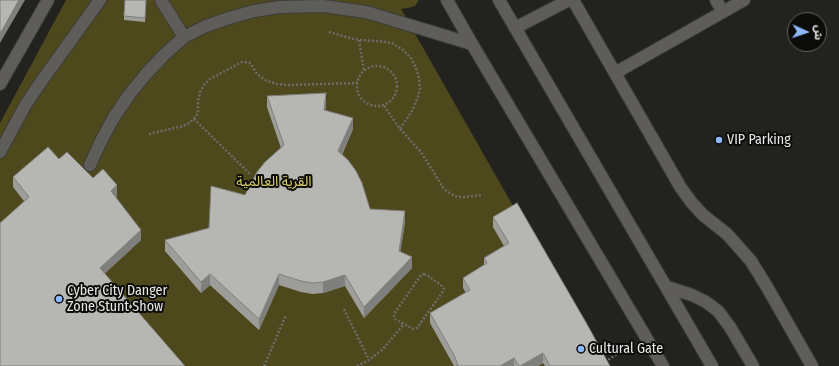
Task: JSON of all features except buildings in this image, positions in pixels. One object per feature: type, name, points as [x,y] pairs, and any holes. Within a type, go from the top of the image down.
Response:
[{"type":"street","points":[[0,84],[48,0]]},
{"type":"street","points":[[0,152],[26,104],[100,0]]},
{"type":"street","points":[[161,0],[184,37]]},
{"type":"street","points":[[447,0],[663,366]]},
{"type":"street","points":[[499,0],[712,366]]},
{"type":"street","points":[[515,28],[569,0]]},
{"type":"street","points":[[573,0],[681,188],[703,215],[728,234],[751,261],[768,287],[812,366]]},
{"type":"street","points":[[716,0],[723,12]]},
{"type":"street","points":[[615,73],[744,0]]},
{"type":"street","points":[[90,165],[114,117],[146,74],[184,37],[206,26],[229,18],[254,11],[279,7],[323,6],[366,12],[472,44]]},
{"type":"street","points":[[667,287],[692,295],[706,302],[718,311],[730,327],[753,366]]},
{"type":"path","points":[[329,32],[359,40],[392,43],[403,50],[411,58],[416,68],[420,88],[412,111],[400,129]]},
{"type":"path","points":[[359,40],[364,71]]},
{"type":"path","points":[[149,134],[183,126],[189,123],[198,113],[198,100],[204,85],[210,79],[242,62],[250,64],[258,75],[267,81],[277,84],[358,83]]},
{"type":"path","points":[[378,66],[386,68],[393,73],[397,80],[397,88],[395,96],[391,102],[384,106],[376,107],[361,99],[358,91],[358,83],[360,76],[364,71],[371,67],[378,66]]},
{"type":"path","points":[[384,106],[400,129],[421,152],[444,189],[458,197],[483,195]]},
{"type":"path","points":[[194,119],[250,174]]},
{"type":"path","points":[[425,274],[444,289],[417,328],[413,329],[404,324],[395,319],[394,314],[421,275],[425,274]]},
{"type":"path","points":[[344,309],[370,360]]},
{"type":"path","points":[[264,366],[286,315]]},
{"type":"path","points":[[357,366],[370,360],[382,350],[404,324]]},
{"type":"path","points":[[603,363],[645,336]]},
{"type":"green space","name":"القرية العالمية","points":[[66,0],[419,0],[415,6],[401,9],[604,366],[0,366],[0,123]]},
{"type":"place","name":"VIP Parking","points":[[719,140]]},
{"type":"place","name":"Cyber City Danger Zone Stunt Show","points":[[59,299]]},
{"type":"place","name":"Cultural Gate","points":[[581,349]]}]
